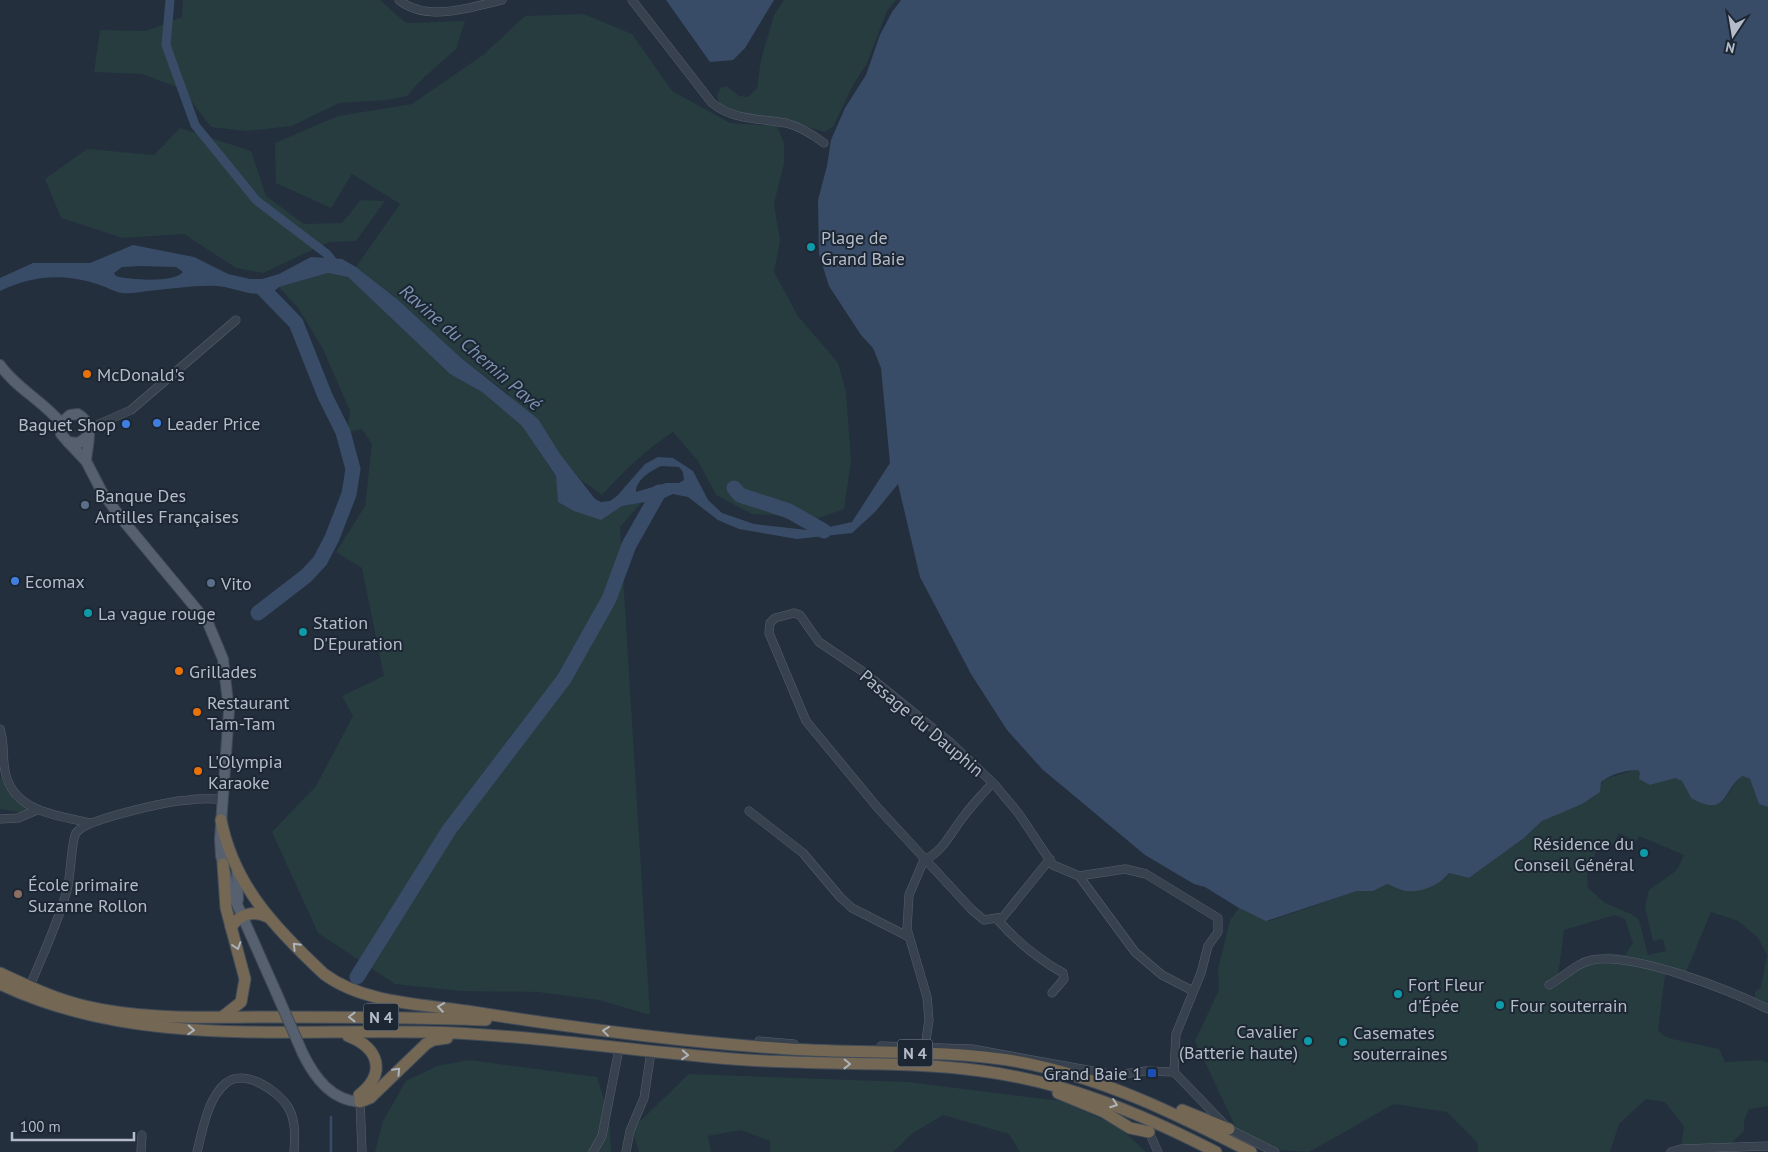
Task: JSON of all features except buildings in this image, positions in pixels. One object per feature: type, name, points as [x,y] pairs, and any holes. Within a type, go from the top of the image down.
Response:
[{"type":"highway","points":[[221,820],[228,850],[237,869],[268,917],[324,974],[349,988],[374,996],[541,1023]]},
{"type":"highway","points":[[221,1017],[228,1014],[241,1002],[245,988],[241,959],[231,927],[223,886],[223,864]]},
{"type":"highway","points":[[231,927],[244,915],[256,913],[268,917]]},
{"type":"highway","name":"N 4","points":[[0,973],[50,996],[85,1006],[120,1012],[192,1018],[401,1017],[541,1023],[793,1049],[984,1057],[1080,1076],[1169,1110],[1251,1152]]},
{"type":"highway","name":"N 4","points":[[0,984],[28,998],[65,1010],[133,1023],[189,1030],[342,1033],[420,1032],[519,1037],[651,1052],[786,1063],[927,1066],[1016,1077],[1075,1091],[1120,1106],[1216,1152]]},
{"type":"highway","points":[[342,1033],[368,1045],[374,1057],[374,1076],[371,1086],[360,1098]]},
{"type":"highway","points":[[360,1098],[370,1098],[412,1056],[433,1040],[519,1037]]},
{"type":"highway","points":[[1016,1077],[1104,1112],[1130,1128],[1149,1132]]},
{"type":"highway","points":[[1169,1110],[1182,1110],[1230,1130]]},
{"type":"main road","points":[[0,365],[17,384],[48,408],[61,423],[61,434],[86,462],[102,492],[208,623],[223,659],[227,683],[228,727],[220,839],[228,884],[238,901],[303,1054],[314,1075],[331,1092],[341,1098],[360,1098]]},
{"type":"main road","points":[[48,408],[70,415],[78,414],[84,418],[89,432],[86,462]]},
{"type":"main road","points":[[61,423],[70,415]]},
{"type":"main road","points":[[68,442],[79,443],[89,432]]},
{"type":"main road","points":[[237,869],[238,901]]},
{"type":"street","points":[[399,0],[406,6],[421,11],[438,11],[502,0]]},
{"type":"street","points":[[632,0],[712,103],[723,112],[745,119],[788,124],[809,131],[824,143]]},
{"type":"street","points":[[89,432],[102,421],[131,410],[236,320]]},
{"type":"street","points":[[84,418],[102,421]]},
{"type":"street","name":"Passage du Dauphin","points":[[924,860],[877,807],[806,721],[769,633],[770,623],[775,618],[794,613],[800,615],[819,642],[911,710],[951,743],[992,783],[1019,814],[1053,865],[1079,876]]},
{"type":"street","points":[[0,730],[7,779],[20,798],[37,810],[91,823]]},
{"type":"street","points":[[925,1047],[929,1020],[927,998],[907,929],[909,895],[924,860],[932,856],[945,844],[963,817],[992,783]]},
{"type":"street","points":[[30,986],[64,903],[71,872],[74,838],[78,831],[91,823],[150,806],[188,800],[223,799]]},
{"type":"street","points":[[0,818],[18,818],[37,810]]},
{"type":"street","points":[[750,812],[803,853],[840,897],[852,908],[909,937]]},
{"type":"street","points":[[924,860],[984,920],[997,920],[1003,917],[1050,859]]},
{"type":"street","points":[[1174,1072],[1176,1034],[1192,991],[1201,973],[1208,946],[1218,932],[1218,918],[1146,874],[1125,869],[1079,876],[1135,952],[1162,975],[1192,991]]},
{"type":"street","points":[[997,920],[1017,943],[1041,961],[1063,973],[1064,979],[1052,993]]},
{"type":"street","points":[[1550,985],[1580,964],[1608,958],[1636,960],[1768,1009]]},
{"type":"street","points":[[654,1036],[819,1046],[972,1049],[1004,1053],[1115,1075],[1146,1071],[1174,1072],[1230,1130],[1275,1152]]},
{"type":"street","points":[[593,1152],[602,1136],[619,1048]]},
{"type":"street","points":[[626,1152],[630,1131],[644,1098],[651,1052]]},
{"type":"street","points":[[197,1152],[210,1105],[217,1092],[228,1081],[241,1078],[262,1084],[278,1095],[288,1108],[293,1122],[294,1152]]},
{"type":"street","points":[[360,1098],[362,1152]]},
{"type":"street","points":[[1149,1132],[1158,1152]]},
{"type":"street","points":[[141,1152],[142,1136]]},
{"type":"street","points":[[1671,1152],[1681,1149],[1768,1146]]},
{"type":"green space","points":[[183,0],[380,0],[406,23],[465,21],[456,49],[418,83],[407,96],[387,100],[339,103],[292,126],[247,131],[211,127],[182,89],[142,74],[94,72],[100,30],[146,31],[182,17]]},
{"type":"green space","points":[[784,0],[896,0],[887,11],[867,63],[853,85],[833,127],[824,132],[785,120],[739,114],[719,103],[717,94],[721,88],[727,86],[739,96],[748,97],[757,88],[761,60],[774,15]]},
{"type":"green space","points":[[584,14],[632,34],[672,91],[730,123],[777,126],[784,143],[784,163],[774,204],[780,241],[774,272],[798,316],[838,363],[846,392],[851,461],[844,509],[819,518],[752,514],[716,495],[698,461],[673,432],[635,461],[602,495],[581,480],[506,392],[460,357],[397,299],[356,267],[400,204],[352,174],[331,208],[276,183],[275,143],[338,116],[412,104],[483,55],[525,16]]},
{"type":"green space","points":[[180,128],[251,151],[266,196],[304,224],[342,223],[361,200],[385,201],[356,241],[329,242],[263,273],[236,268],[184,234],[123,238],[61,218],[45,179],[87,149],[154,155]]},
{"type":"green space","points":[[328,273],[348,277],[450,374],[482,392],[522,426],[556,477],[600,520],[622,506],[642,502],[620,527],[650,1015],[599,1000],[538,992],[461,991],[395,984],[318,933],[272,832],[316,786],[353,716],[342,696],[384,676],[362,568],[336,552],[365,506],[372,444],[362,429],[347,432],[350,411],[322,347],[298,308],[279,287]]},
{"type":"green space","points":[[1634,770],[1638,770],[1650,785],[1675,777],[1682,781],[1691,798],[1721,802],[1743,776],[1750,779],[1759,804],[1768,807],[1768,1006],[1755,1000],[1755,992],[1761,987],[1767,955],[1758,938],[1738,921],[1711,912],[1686,972],[1665,975],[1658,1030],[1664,1036],[1672,1039],[1719,1049],[1725,1062],[1762,1060],[1768,1063],[1768,1106],[1749,1109],[1744,1120],[1744,1131],[1727,1147],[1681,1149],[1684,1126],[1665,1102],[1646,1099],[1619,1124],[1610,1152],[1478,1152],[1477,1142],[1447,1112],[1394,1104],[1309,1152],[1281,1150],[1236,1128],[1195,1041],[1219,990],[1218,969],[1230,920],[1239,908],[1269,921],[1357,891],[1373,891],[1387,884],[1393,886],[1445,879],[1449,873],[1469,878],[1524,838],[1542,821],[1600,787],[1604,779]],"holes":[[[1619,833],[1636,842],[1639,836],[1684,855],[1677,870],[1649,890],[1645,907],[1653,941],[1663,939],[1666,951],[1648,955],[1639,920],[1631,914],[1605,903],[1588,888],[1587,874],[1601,840],[1613,845]],[[1615,915],[1625,919],[1633,943],[1625,955],[1611,953],[1585,957],[1558,976],[1564,930]]]},
{"type":"green space","points":[[0,776],[8,792],[29,810],[25,813],[0,809]]},
{"type":"green space","points":[[469,1060],[597,1077],[609,1117],[611,1152],[375,1152],[383,1121],[406,1081],[437,1066]]},
{"type":"green space","points":[[689,1074],[908,1082],[1060,1101],[1118,1126],[1146,1152],[1020,1152],[1009,1134],[943,1115],[913,1133],[893,1152],[770,1152],[770,1141],[741,1130],[708,1136],[711,1152],[639,1152],[632,1129]]},
{"type":"water","points":[[666,0],[774,0],[745,48],[733,60],[710,62]]},
{"type":"water","points":[[901,0],[1768,0],[1768,807],[1759,804],[1750,779],[1743,776],[1736,781],[1719,803],[1712,805],[1703,804],[1691,798],[1682,781],[1675,778],[1650,785],[1639,779],[1640,773],[1638,770],[1624,772],[1601,782],[1600,792],[1582,804],[1542,821],[1524,838],[1469,878],[1449,873],[1441,881],[1418,891],[1404,890],[1387,884],[1373,891],[1357,891],[1266,921],[1239,908],[1205,887],[1194,884],[1145,855],[1042,769],[1007,730],[971,674],[920,577],[898,484],[875,512],[852,533],[797,539],[739,529],[718,520],[688,497],[673,494],[662,499],[622,506],[601,520],[574,511],[558,502],[556,476],[522,426],[482,392],[450,374],[348,277],[328,273],[279,287],[273,292],[266,294],[250,293],[217,286],[183,287],[125,293],[116,292],[87,281],[62,277],[37,279],[0,291],[0,278],[33,263],[90,263],[133,245],[194,257],[228,274],[250,279],[262,279],[279,274],[311,257],[342,259],[356,267],[397,299],[460,357],[538,419],[560,454],[595,499],[601,502],[610,501],[617,496],[645,464],[658,457],[673,458],[693,471],[708,500],[722,513],[754,524],[807,530],[852,522],[890,463],[881,368],[873,348],[861,335],[829,286],[819,254],[818,200],[827,166],[831,140],[845,108],[866,75],[880,35],[892,12]],"holes":[[[122,267],[176,267],[183,272],[171,278],[151,280],[116,276],[114,273]],[[661,466],[679,467],[683,472],[684,480],[679,483],[666,483],[636,492],[641,479]]]},
{"type":"waterway","points":[[170,0],[166,45],[195,125],[256,200],[327,254],[334,263]]},
{"type":"waterway","points":[[258,613],[306,576],[320,561],[332,538],[349,494],[353,469],[343,432],[325,396],[296,323],[262,288]]},
{"type":"waterway","points":[[734,488],[740,495],[789,511],[824,531]]},
{"type":"waterway","points":[[357,977],[449,830],[564,679],[609,599],[629,545],[659,492]]},
{"type":"waterway","points":[[331,1117],[331,1152]]},
{"type":"place","name":"Plage de Grand Baie","points":[[811,247]]},
{"type":"place","name":"McDonald's","points":[[87,374]]},
{"type":"place","name":"Leader Price","points":[[157,423]]},
{"type":"place","name":"Baguet Shop","points":[[126,424]]},
{"type":"place","name":"Banque Des Antilles Françaises","points":[[85,505]]},
{"type":"place","name":"Ecomax","points":[[15,581]]},
{"type":"place","name":"Vito","points":[[211,583]]},
{"type":"place","name":"La vague rouge","points":[[88,613]]},
{"type":"place","name":"Station D'Epuration","points":[[303,632]]},
{"type":"place","name":"Grillades","points":[[179,671]]},
{"type":"place","name":"Restaurant Tam-Tam","points":[[197,712]]},
{"type":"place","name":"L'Olympia Karaoke","points":[[198,771]]},
{"type":"place","name":"Résidence du Conseil Général","points":[[1644,853]]},
{"type":"place","name":"École primaire Suzanne Rollon","points":[[18,894]]},
{"type":"place","name":"Fort Fleur d'Épée","points":[[1398,994]]},
{"type":"place","name":"Four souterrain","points":[[1500,1005]]},
{"type":"place","name":"Cavalier (Batterie haute)","points":[[1308,1041]]},
{"type":"place","name":"Casemates souterraines","points":[[1343,1042]]},
{"type":"place","name":"Grand Baie 1","points":[[1152,1073]]},
{"type":"water label","name":"Ravine du Chemin Pavé","points":[[471,347]]}]
